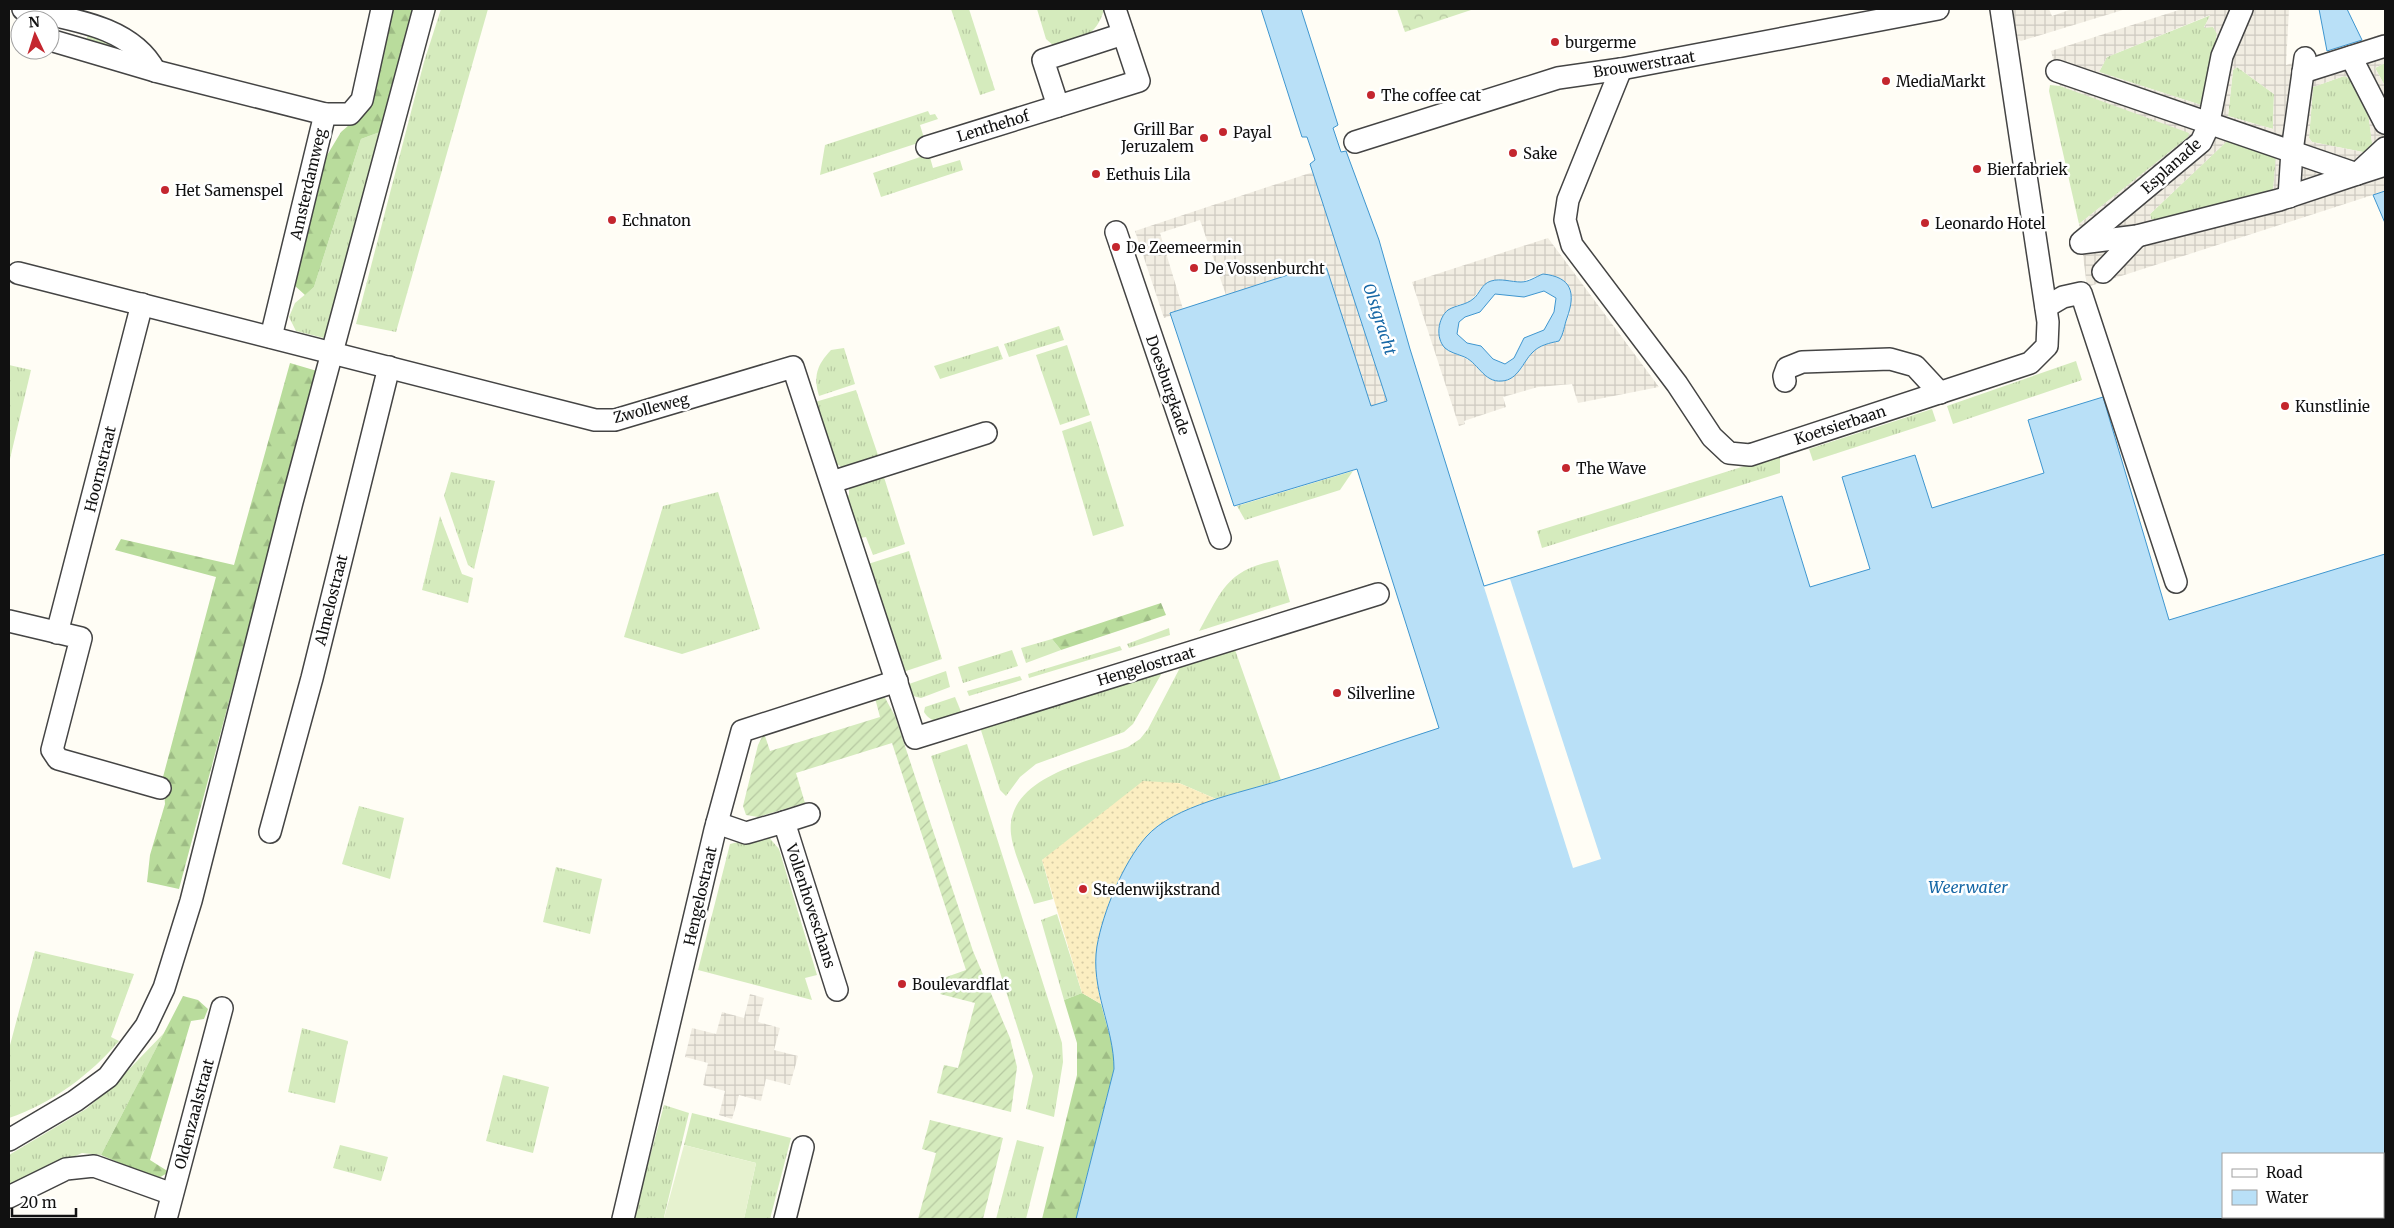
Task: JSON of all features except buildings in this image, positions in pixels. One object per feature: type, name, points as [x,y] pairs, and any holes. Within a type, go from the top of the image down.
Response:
[{"type":"street","points":[[22,9],[95,26],[104,30],[121,38],[149,59],[155,71]]},
{"type":"street","points":[[325,114],[350,114],[362,100],[382,9]]},
{"type":"street","points":[[9,1140],[75,1101],[108,1077],[146,1026],[164,988],[190,901],[424,9]]},
{"type":"street","name":"Lenthehof","points":[[927,147],[1139,81],[1115,9]]},
{"type":"street","name":"Brouwerstraat","points":[[1355,142],[1558,78],[1621,69],[1938,9]]},
{"type":"street","name":"Koetsierbaan","points":[[1621,69],[1568,200],[1564,220],[1572,244],[1677,384],[1712,437],[1729,453],[1750,455],[2030,363],[2046,346],[2048,322],[2046,307],[2001,9]]},
{"type":"street","name":"Esplanade","points":[[2137,236],[2081,243],[2201,142],[2209,122],[2222,56],[2242,9]]},
{"type":"street","points":[[1058,106],[1043,60],[1123,34]]},
{"type":"street","points":[[2289,196],[2292,151],[2304,65],[2351,57],[2383,42]]},
{"type":"street","name":"Amsterdamweg","points":[[60,43],[155,71],[325,114],[271,337]]},
{"type":"street","points":[[2351,57],[2385,123]]},
{"type":"street","points":[[2057,71],[2357,174]]},
{"type":"street","points":[[2357,174],[2385,148]]},
{"type":"street","points":[[2103,272],[2137,236],[2289,196],[2385,165]]},
{"type":"street","name":"Doesburgkade","points":[[1116,232],[1220,538]]},
{"type":"street","points":[[18,273],[333,353]]},
{"type":"street","points":[[2046,307],[2063,297],[2081,293],[2176,582]]},
{"type":"street","name":"Hoornstraat","points":[[57,633],[142,304]]},
{"type":"street","name":"Zwolleweg","points":[[333,353],[595,420],[615,420],[793,368],[915,738]]},
{"type":"street","points":[[1785,381],[1784,376],[1788,368],[1802,362],[1890,359],[1916,366],[1940,393]]},
{"type":"street","name":"Almelostraat","points":[[270,832],[312,678],[389,367]]},
{"type":"street","points":[[832,482],[986,433]]},
{"type":"street","name":"Hengelostraat","points":[[915,738],[1378,594]]},
{"type":"street","points":[[9,621],[81,638],[52,750],[58,760],[160,788]]},
{"type":"street","name":"Hengelostraat","points":[[623,1219],[717,823],[742,731],[897,681]]},
{"type":"street","points":[[717,823],[746,833],[809,814]]},
{"type":"street","name":"Vollenhoveschans","points":[[784,822],[837,990]]},
{"type":"street","name":"Oldenzaalstraat","points":[[166,1219],[222,1008]]},
{"type":"street","points":[[9,1131],[30,1128]]},
{"type":"street","points":[[785,1219],[803,1147]]},
{"type":"street","points":[[9,1197],[66,1169],[94,1166],[172,1194]]},
{"type":"green space","points":[[393,9],[418,9],[380,132],[361,139],[314,287],[305,295],[294,285],[323,162],[341,132],[364,112]]},
{"type":"green space","points":[[441,9],[488,9],[396,332],[356,324],[424,62]]},
{"type":"green space","points":[[951,9],[969,9],[995,90],[980,95]]},
{"type":"green space","points":[[1037,9],[1104,9],[1097,26],[1086,36],[1054,46],[1046,39]]},
{"type":"green space","points":[[1397,9],[1474,9],[1405,32]]},
{"type":"green space","points":[[2211,15],[2204,27],[2213,27],[2217,33],[2207,99],[2201,105],[2099,72],[2107,57]]},
{"type":"green space","points":[[89,32],[124,49],[119,53],[86,41]]},
{"type":"green space","points":[[2385,63],[2385,86],[2375,68]]},
{"type":"green space","points":[[2237,67],[2274,94],[2273,129],[2228,116],[2233,70]]},
{"type":"green space","points":[[2344,76],[2352,80],[2359,87],[2367,107],[2373,150],[2368,153],[2312,142],[2309,138],[2313,87]]},
{"type":"green space","points":[[2050,85],[2060,86],[2182,128],[2189,133],[2189,137],[2079,224],[2049,91]]},
{"type":"green space","points":[[928,111],[930,115],[935,114],[938,119],[920,125],[924,138],[918,143],[820,175],[825,145]]},
{"type":"green space","points":[[380,132],[324,338],[296,331],[289,317],[295,303],[314,287],[361,139]]},
{"type":"green space","points":[[2227,141],[2276,156],[2273,192],[2155,220],[2151,219],[2150,214]]},
{"type":"green space","points":[[929,154],[933,168],[960,160],[963,170],[881,197],[873,173]]},
{"type":"green space","points":[[1059,326],[1064,340],[1009,357],[1004,344]]},
{"type":"green space","points":[[1067,345],[1090,415],[1060,425],[1036,355]]},
{"type":"green space","points":[[998,346],[1003,359],[940,379],[934,366]]},
{"type":"green space","points":[[844,348],[855,384],[819,396],[816,377],[819,366],[831,350]]},
{"type":"green space","points":[[2076,361],[2082,380],[1953,424],[1947,406]]},
{"type":"green space","points":[[290,363],[317,371],[179,889],[147,882],[150,855],[165,804],[163,777],[216,577],[115,550],[121,539],[234,565]]},
{"type":"green space","points":[[9,365],[31,370],[9,463]]},
{"type":"green space","points":[[856,390],[880,461],[844,470],[839,465],[836,466],[815,402]]},
{"type":"green space","points":[[1932,409],[1936,421],[1813,461],[1809,449]]},
{"type":"green space","points":[[1091,421],[1124,526],[1093,536],[1062,431]]},
{"type":"green space","points":[[1780,455],[1780,473],[1542,548],[1537,531]]},
{"type":"green space","points":[[1353,471],[1340,490],[1245,520],[1237,506]]},
{"type":"green space","points":[[451,472],[495,481],[474,569],[468,565],[444,496]]},
{"type":"green space","points":[[883,474],[905,544],[873,555],[866,537],[860,538],[847,496],[849,495],[849,488],[853,485]]},
{"type":"green space","points":[[718,492],[760,629],[682,654],[624,637],[663,506]]},
{"type":"green space","points":[[440,516],[462,574],[473,578],[468,603],[422,590]]},
{"type":"green space","points":[[909,551],[942,659],[903,672],[868,564]]},
{"type":"green space","points":[[1278,560],[1290,602],[1199,631],[1221,593],[1236,576],[1247,569]]},
{"type":"green space","points":[[1161,603],[1166,615],[1061,650],[1052,639]]},
{"type":"green space","points":[[1169,628],[1170,635],[1129,648],[1127,644]]},
{"type":"green space","points":[[1052,639],[1061,650],[1026,663],[1021,648]]},
{"type":"green space","points":[[1233,644],[1281,780],[1216,799],[1179,783],[1042,860],[1053,899],[1034,904],[1012,842],[1011,834],[1013,815],[1021,799],[1035,786],[1052,775],[1071,766],[1128,747],[1140,739],[1148,729],[1184,660]]},
{"type":"green space","points":[[1120,646],[1122,650],[1029,678],[1028,674]]},
{"type":"green space","points":[[1012,650],[1018,666],[963,683],[958,667]]},
{"type":"green space","points":[[1167,664],[1133,724],[1124,732],[1036,764],[1020,777],[1006,796],[1000,790],[979,724]]},
{"type":"green space","points":[[946,671],[950,687],[921,698],[913,696],[909,684]]},
{"type":"green space","points":[[1020,676],[1022,680],[969,696],[967,691]]},
{"type":"green space","points":[[884,696],[895,716],[973,951],[1010,1038],[1017,1067],[1011,1112],[937,1093],[944,1065],[958,1068],[975,1003],[940,994],[943,991],[938,980],[966,970],[892,743],[796,773],[805,803],[758,817],[746,815],[743,806],[758,745],[764,733],[770,751],[880,717],[875,698]]},
{"type":"green space","points":[[955,697],[962,714],[947,720],[937,721],[928,717],[924,712],[925,707]]},
{"type":"green space","points":[[967,744],[1062,1043],[1063,1062],[1054,1117],[1026,1109],[1033,1076],[931,756]]},
{"type":"green space","points":[[359,806],[404,818],[390,879],[342,864]]},
{"type":"green space","points":[[767,835],[779,849],[817,975],[805,978],[812,1000],[698,970],[730,844]]},
{"type":"green space","points":[[556,867],[602,879],[590,934],[543,922]]},
{"type":"green space","points":[[1057,914],[1082,993],[1064,1000],[1041,920]]},
{"type":"green space","points":[[35,951],[134,974],[111,1037],[119,1041],[83,1077],[69,1087],[40,1105],[9,1118],[9,1049]]},
{"type":"green space","points":[[1082,993],[1101,1004],[1114,1052],[1114,1069],[1076,1219],[1042,1219],[1077,1075],[1077,1043],[1064,1000]]},
{"type":"green space","points":[[183,996],[198,1000],[208,1009],[204,1019],[191,1021],[150,1160],[169,1172],[157,1179],[101,1155]]},
{"type":"green space","points":[[302,1028],[348,1041],[335,1103],[288,1092]]},
{"type":"green space","points":[[164,1033],[101,1155],[82,1153],[9,1186],[9,1155],[86,1109],[112,1087]]},
{"type":"green space","points":[[503,1075],[549,1087],[533,1153],[486,1141]]},
{"type":"green space","points":[[664,1105],[689,1113],[664,1217],[671,1219],[633,1219]]},
{"type":"green space","points":[[692,1113],[791,1138],[770,1219],[744,1219],[756,1163],[684,1145]]},
{"type":"green space","points":[[930,1120],[1003,1138],[983,1219],[918,1219],[936,1153],[922,1149]]},
{"type":"green space","points":[[1017,1140],[1044,1147],[1026,1219],[996,1219]]},
{"type":"green space","points":[[340,1145],[388,1157],[381,1181],[333,1168]]},
{"type":"green space","points":[[684,1145],[756,1163],[744,1219],[664,1218]]},
{"type":"sand","name":"Stedenwijkstrand","points":[[1143,781],[1179,783],[1216,799],[1165,821],[1097,981],[1101,1004],[1082,993],[1042,860]]},
{"type":"shaded area","points":[[2008,9],[2049,9],[2052,16],[2072,9],[2126,9],[2021,41],[2016,39]]},
{"type":"shaded area","points":[[2182,9],[2289,9],[2286,65],[2385,33],[2385,63],[2375,68],[2385,86],[2385,191],[2087,287],[2079,224],[2188,137],[2189,133],[2060,86],[2051,51]],"holes":[[[2210,15],[2204,28],[2213,27],[2217,34],[2207,99],[2201,105],[2099,72],[2107,57]],[[2237,67],[2274,94],[2273,129],[2228,116],[2233,70]],[[2344,76],[2349,78],[2366,99],[2373,150],[2368,153],[2312,142],[2309,138],[2313,87]],[[2227,141],[2276,156],[2273,192],[2155,220],[2151,219],[2150,214]]]},
{"type":"shaded area","points":[[1313,172],[1387,401],[1371,407],[1324,263],[1164,318],[1135,231]],"holes":[[[1200,220],[1226,295],[1183,309],[1160,233]]]},
{"type":"shaded area","points":[[1548,238],[1659,387],[1578,403],[1572,384],[1538,387],[1503,397],[1506,407],[1464,421],[1465,424],[1459,426],[1412,282]],"holes":[[[1536,276],[1565,282],[1572,296],[1570,312],[1559,341],[1541,346],[1532,352],[1519,372],[1473,362],[1450,351],[1441,342],[1438,331],[1444,315],[1457,305],[1470,302],[1482,287],[1492,280],[1521,282]]]},
{"type":"shaded area","points":[[750,994],[764,998],[758,1022],[780,1028],[774,1050],[798,1056],[790,1085],[766,1079],[761,1101],[739,1095],[732,1119],[719,1115],[725,1091],[703,1085],[708,1063],[685,1057],[692,1028],[716,1034],[722,1012],[744,1018]]},
{"type":"water","name":"Weerwater","points":[[1261,9],[1301,9],[1338,125],[1333,128],[1341,152],[1346,151],[1379,240],[1410,349],[1484,586],[1782,496],[1810,587],[1870,569],[1842,477],[1915,455],[1932,508],[2044,473],[2028,420],[2103,397],[2169,620],[2385,554],[2385,1219],[1076,1219],[1114,1069],[1113,1053],[1099,993],[1096,962],[1097,946],[1104,918],[1115,889],[1129,860],[1146,837],[1173,816],[1190,808],[1321,768],[1439,728],[1357,469],[1234,506],[1170,313],[1325,263],[1371,406],[1387,401],[1310,164],[1315,160],[1307,137],[1302,137]]},
{"type":"water","points":[[2319,9],[2347,9],[2362,40],[2327,51]]},
{"type":"water","points":[[2385,191],[2385,223],[2373,195]]},
{"type":"water","points":[[1543,274],[1560,279],[1569,288],[1571,294],[1570,309],[1563,332],[1559,341],[1535,350],[1520,370],[1508,380],[1495,381],[1490,379],[1468,359],[1449,351],[1442,344],[1439,328],[1442,318],[1448,310],[1470,301],[1485,284],[1498,280],[1524,282]],"holes":[[[1544,291],[1556,298],[1554,312],[1544,330],[1524,338],[1514,358],[1505,364],[1493,359],[1481,346],[1467,343],[1457,334],[1459,322],[1465,317],[1480,312],[1495,294],[1524,297]]]},
{"type":"pier","points":[[1510,579],[1601,859],[1573,868],[1484,587]]},
{"type":"place","name":"burgerme","points":[[1555,42]]},
{"type":"place","name":"MediaMarkt","points":[[1886,81]]},
{"type":"place","name":"The coffee cat","points":[[1371,95]]},
{"type":"place","name":"Payal","points":[[1223,132]]},
{"type":"place","name":"Grill Bar Jeruzalem","points":[[1204,138]]},
{"type":"place","name":"Sake","points":[[1513,153]]},
{"type":"place","name":"Bierfabriek","points":[[1977,169]]},
{"type":"place","name":"Eethuis Lila","points":[[1096,174]]},
{"type":"place","name":"Het Samenspel","points":[[165,190]]},
{"type":"place","name":"Echnaton","points":[[612,220]]},
{"type":"place","name":"Leonardo Hotel","points":[[1925,223]]},
{"type":"place","name":"De Zeemeermin","points":[[1116,247]]},
{"type":"place","name":"De Vossenburcht","points":[[1194,268]]},
{"type":"place","name":"Kunstlinie","points":[[2285,406]]},
{"type":"place","name":"The Wave","points":[[1566,468]]},
{"type":"place","name":"Silverline","points":[[1337,693]]},
{"type":"place","name":"Stedenwijkstrand","points":[[1083,889]]},
{"type":"place","name":"Boulevardflat","points":[[902,984]]},
{"type":"water label","name":"Olstgracht","points":[[1380,319]]}]
